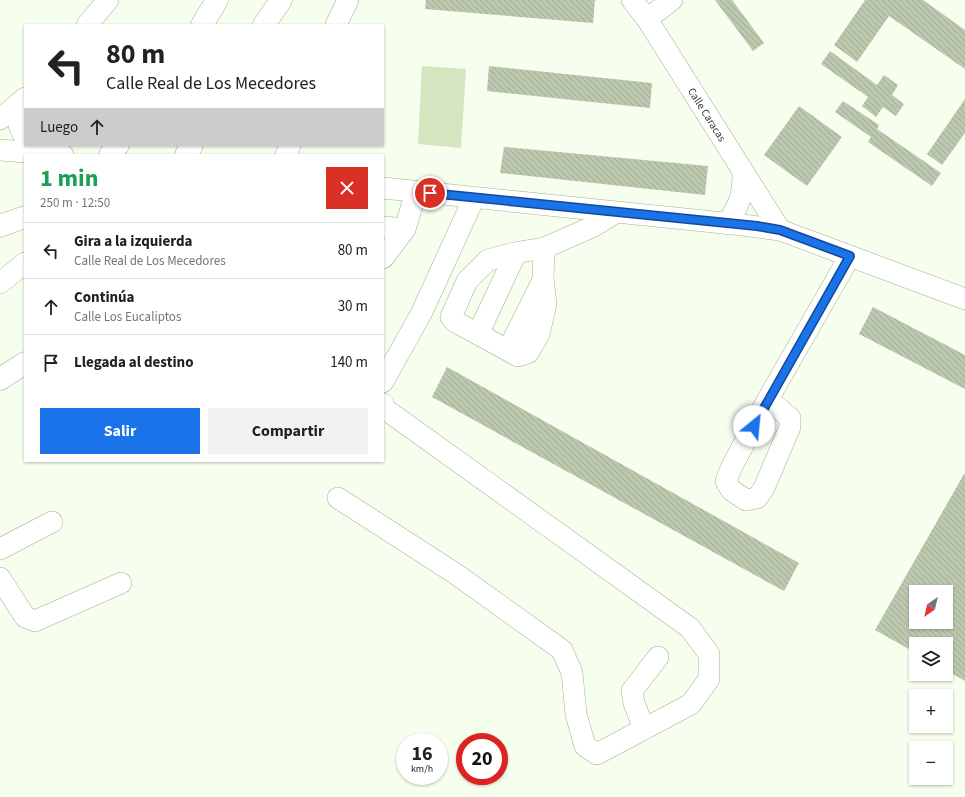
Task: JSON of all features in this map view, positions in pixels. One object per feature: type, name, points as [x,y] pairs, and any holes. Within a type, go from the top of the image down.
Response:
[{"type":"highway","points":[[203,24],[217,0]]},
{"type":"highway","points":[[265,24],[281,0]]},
{"type":"highway","points":[[0,226],[24,217]]},
{"type":"highway","points":[[0,379],[24,364]]},
{"type":"street","points":[[88,24],[108,0]]},
{"type":"street","points":[[336,24],[348,0]]},
{"type":"street","name":"Calle Caracas","points":[[632,0],[647,19],[780,230]]},
{"type":"street","points":[[647,19],[672,0]]},
{"type":"street","points":[[0,119],[23,100]]},
{"type":"street","points":[[23,100],[17,115],[19,129],[24,136]]},
{"type":"street","points":[[0,150],[35,149],[59,154]]},
{"type":"street","points":[[727,224],[738,207],[743,194],[743,172]]},
{"type":"street","points":[[384,188],[780,230],[965,299]]},
{"type":"street","points":[[384,257],[405,229],[416,192]]},
{"type":"street","points":[[384,380],[422,312],[474,198]]},
{"type":"street","points":[[544,248],[543,280],[508,350],[454,321],[451,317],[468,281],[488,260],[544,248],[592,227],[615,213]]},
{"type":"street","points":[[384,227],[405,229]]},
{"type":"street","points":[[478,334],[516,253]]},
{"type":"street","points":[[768,400],[850,256]]},
{"type":"street","points":[[0,283],[24,264]]},
{"type":"street","points":[[338,498],[456,574],[562,650],[572,673],[576,714],[585,746],[597,754],[692,704],[709,679],[709,654],[690,628],[391,414],[384,406]]},
{"type":"street","points":[[0,549],[52,522]]},
{"type":"street","points":[[0,578],[25,617],[35,621],[121,582]]},
{"type":"street","points":[[644,729],[634,703],[632,691],[658,657]]},
{"type":"green space","points":[[422,66],[466,69],[461,148],[418,144]]},
{"type":"building","points":[[426,0],[595,0],[593,23],[425,9]]},
{"type":"building","points":[[715,0],[732,0],[764,43],[753,51]]},
{"type":"building","points":[[865,0],[923,0],[965,30],[965,69],[889,16],[857,62],[834,45]]},
{"type":"building","points":[[830,51],[877,85],[884,75],[898,85],[892,95],[904,104],[896,116],[883,107],[876,117],[862,106],[868,97],[821,64]]},
{"type":"building","points":[[489,66],[652,83],[650,108],[487,91]]},
{"type":"building","points":[[965,99],[965,133],[942,165],[927,154]]},
{"type":"building","points":[[843,101],[879,125],[877,129],[941,173],[932,186],[868,142],[871,137],[835,112]]},
{"type":"building","points":[[799,106],[842,137],[807,186],[764,155]]},
{"type":"building","points":[[504,147],[708,166],[705,195],[500,173]]},
{"type":"building","points":[[873,307],[965,355],[965,389],[859,334]]},
{"type":"building","points":[[447,367],[799,563],[784,591],[432,397]]},
{"type":"building","points":[[965,474],[965,681],[953,674],[953,637],[909,637],[909,649],[875,630]]},
{"type":"route","points":[[430,193],[757,226],[780,230],[850,256],[754,426]]}]
